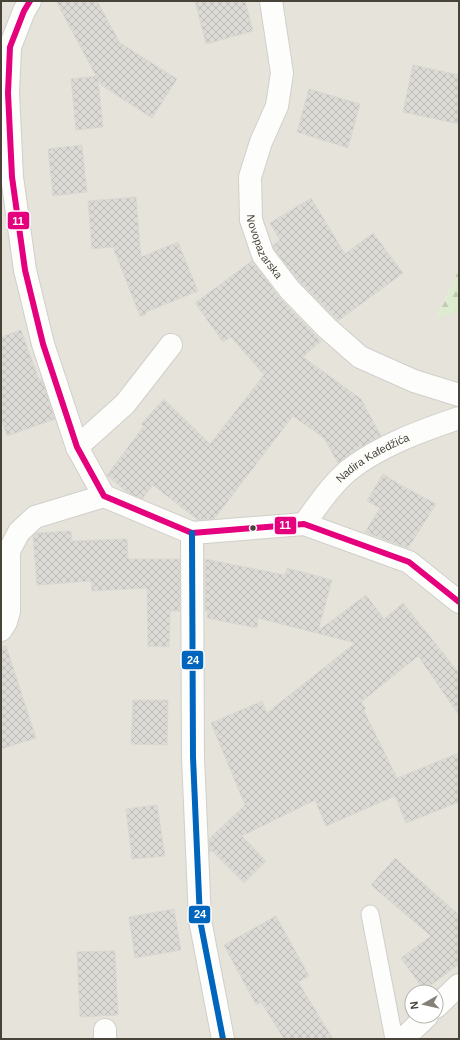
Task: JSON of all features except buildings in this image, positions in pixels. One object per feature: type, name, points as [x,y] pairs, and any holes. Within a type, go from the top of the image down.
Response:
[{"type":"street","points":[[30,1],[24,11],[10,47],[6,181],[43,344],[77,447],[104,496],[192,533],[304,524],[409,562],[459,602]]},
{"type":"street","name":"Novopazarska","points":[[271,1],[282,73],[277,106],[261,142],[250,177],[250,220],[263,254],[290,290],[327,328],[360,357],[414,381],[459,396]]},
{"type":"street","points":[[77,447],[125,404],[171,345]]},
{"type":"street","name":"Nadira Kafedžića","points":[[304,524],[331,489],[350,470],[373,455],[411,435],[459,418]]},
{"type":"street","points":[[1,630],[6,622],[8,611],[9,551],[19,532],[36,517],[104,496]]},
{"type":"street","points":[[192,533],[193,757],[200,920],[223,1039]]},
{"type":"street","points":[[444,999],[459,985]]},
{"type":"street","points":[[403,1039],[419,1024]]},
{"type":"lane","points":[[370,914],[394,1039]]},
{"type":"shaded area","points":[[1,1],[459,1],[459,269],[437,317],[459,311],[459,1039],[1,1039]]},
{"type":"green space","points":[[459,269],[459,311],[437,318]]},
{"type":"transit line","name":"11","points":[[30,1],[24,11],[10,47],[8,93],[12,177],[25,270],[43,344],[77,447],[104,496],[192,533],[304,524],[409,562],[459,602]]},
{"type":"transit line","name":"24","points":[[192,533],[193,757],[200,920],[223,1039]]}]
